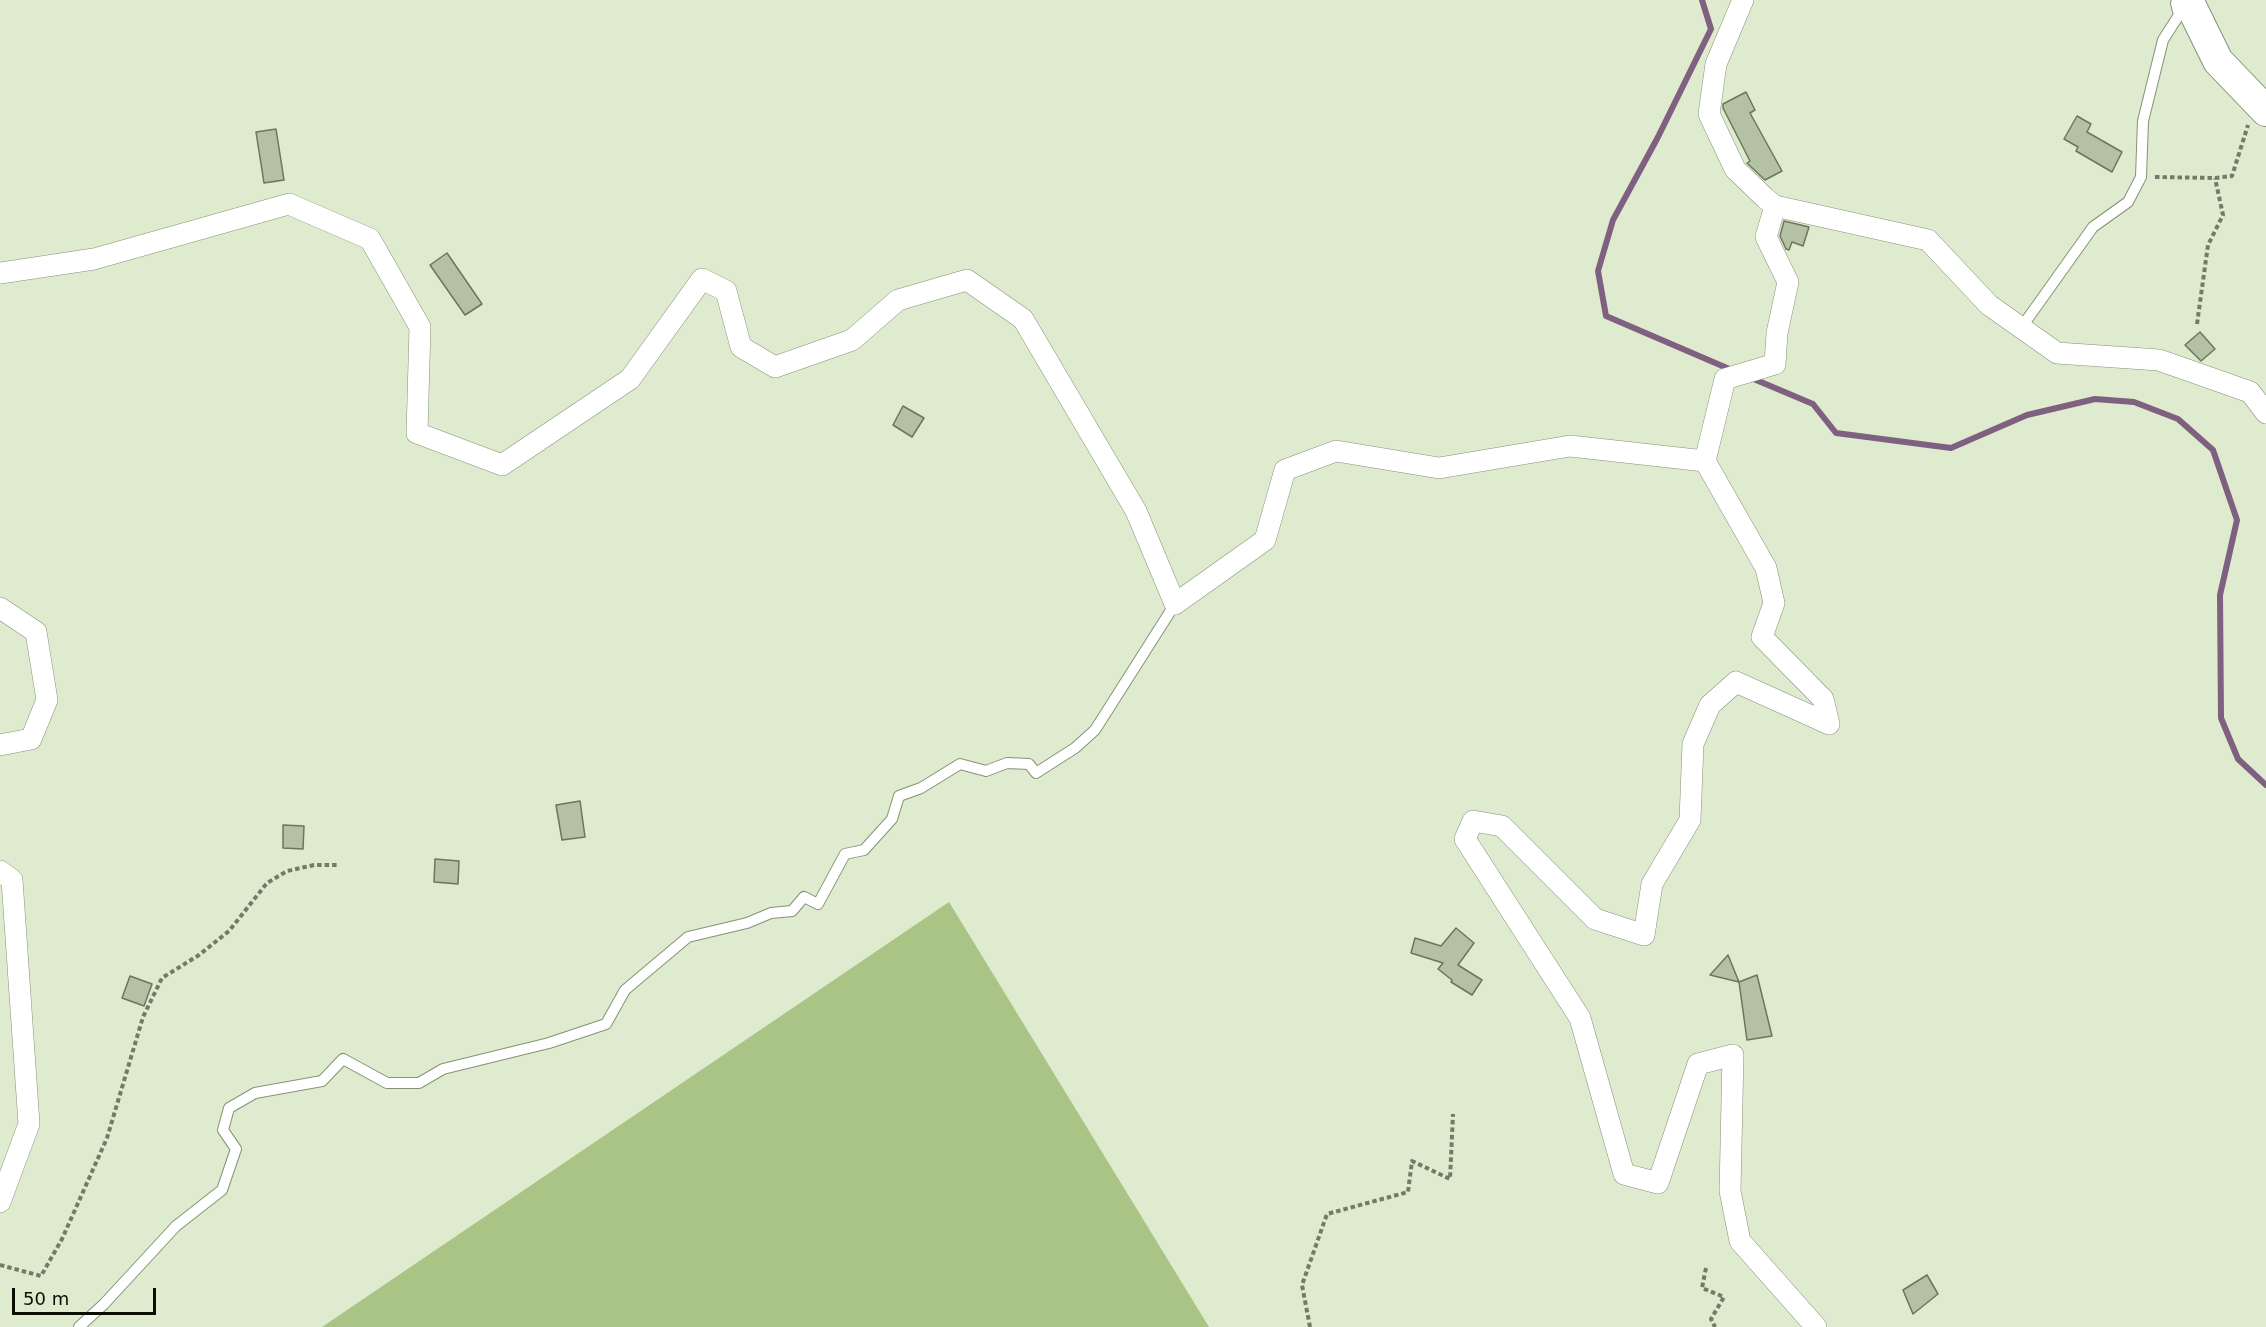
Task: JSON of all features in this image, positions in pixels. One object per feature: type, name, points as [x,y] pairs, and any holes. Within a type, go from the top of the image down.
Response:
[{"type":"main road","points":[[2188,0],[2218,61],[2258,102]]},
{"type":"street","points":[[1743,0],[1716,64],[1709,114],[1735,169],[1775,206],[1928,240],[1989,305],[2057,353],[2159,360],[2250,392],[2266,413]]},
{"type":"street","points":[[0,273],[94,259],[289,204],[370,239],[420,327],[417,433],[502,465],[630,379],[702,279],[726,291],[741,347],[775,367],[852,340],[898,300],[967,280],[1023,319],[1136,511],[1175,604],[1265,540],[1285,470],[1336,451],[1439,468],[1570,446],[1704,461]]},
{"type":"street","points":[[1775,206],[1766,237],[1788,282],[1777,333],[1775,364],[1725,379],[1704,461],[1766,568],[1774,603],[1762,637],[1823,699],[1829,724],[1736,682],[1710,705],[1693,744],[1690,819],[1652,884],[1644,935],[1595,919],[1502,826],[1473,821],[1465,839],[1580,1018],[1624,1174],[1658,1183],[1698,1064],[1733,1055],[1730,1191],[1740,1241],[1816,1327]]},
{"type":"street","points":[[0,608],[36,632],[47,700],[31,739],[0,745]]},
{"type":"street","points":[[0,871],[12,880],[29,1124],[0,1202]]},
{"type":"lane","points":[[2021,328],[2093,227],[2128,202],[2141,177],[2143,121],[2163,40],[2179,15],[2175,0]]},
{"type":"lane","points":[[79,1327],[104,1304],[176,1226],[222,1190],[236,1149],[223,1130],[229,1108],[255,1093],[322,1081],[343,1059],[387,1083],[419,1083],[443,1069],[549,1043],[606,1024],[625,990],[688,937],[747,923],[771,913],[792,910],[804,897],[818,904],[844,854],[864,850],[892,819],[899,796],[921,788],[960,764],[986,771],[1007,763],[1029,764],[1036,773],[1075,748],[1095,730],[1175,604]]},
{"type":"path","points":[[2141,177],[2215,178],[2232,176],[2248,124],[2258,102]]},
{"type":"path","points":[[2197,324],[2208,245],[2223,215],[2215,178]]},
{"type":"path","points":[[0,1265],[41,1276],[62,1239],[107,1138],[144,1017],[162,978],[199,955],[229,932],[267,883],[287,871],[314,865],[339,865]]},
{"type":"path","points":[[1310,1327],[1302,1285],[1327,1214],[1408,1192],[1412,1161],[1450,1179],[1453,1114]]},
{"type":"path","points":[[1706,1268],[1702,1288],[1724,1297],[1711,1319],[1715,1327]]},
{"type":"green space","points":[[949,902],[1209,1327],[322,1327]]},
{"type":"building","points":[[1746,92],[1755,110],[1750,113],[1782,171],[1765,180],[1747,163],[1750,161],[1723,108],[1723,104]]},
{"type":"building","points":[[2077,116],[2091,124],[2087,132],[2122,152],[2112,172],[2076,151],[2078,147],[2064,139]]},
{"type":"building","points":[[276,129],[284,180],[264,183],[256,132]]},
{"type":"building","points":[[1784,221],[1809,227],[1803,246],[1792,242],[1789,250],[1786,249],[1780,236]]},
{"type":"building","points":[[447,253],[482,304],[465,315],[430,265]]},
{"type":"building","points":[[2200,332],[2215,349],[2201,361],[2185,345]]},
{"type":"building","points":[[903,406],[924,418],[912,437],[893,425]]},
{"type":"building","points":[[580,801],[585,837],[562,840],[556,805]]},
{"type":"building","points":[[283,825],[304,826],[303,849],[283,848]]},
{"type":"building","points":[[435,859],[459,861],[458,884],[434,882]]},
{"type":"building","points":[[1456,928],[1474,943],[1458,965],[1482,980],[1472,995],[1451,982],[1452,980],[1438,969],[1443,963],[1411,953],[1415,938],[1441,946]]},
{"type":"building","points":[[1728,955],[1739,982],[1710,975]]},
{"type":"building","points":[[1757,975],[1772,1036],[1747,1040],[1739,982]]},
{"type":"building","points":[[130,976],[152,984],[144,1006],[122,998]]},
{"type":"building","points":[[1927,1275],[1938,1294],[1913,1314],[1903,1290]]},
{"type":"waterway","points":[[1702,0],[1711,29],[1658,137],[1613,220],[1598,271],[1606,316],[1734,371]]},
{"type":"waterway","points":[[1749,377],[1813,404],[1836,433],[1951,448],[2027,415],[2095,399],[2134,402],[2178,419],[2213,450],[2237,520],[2220,595],[2221,718],[2238,759],[2266,785]]}]
